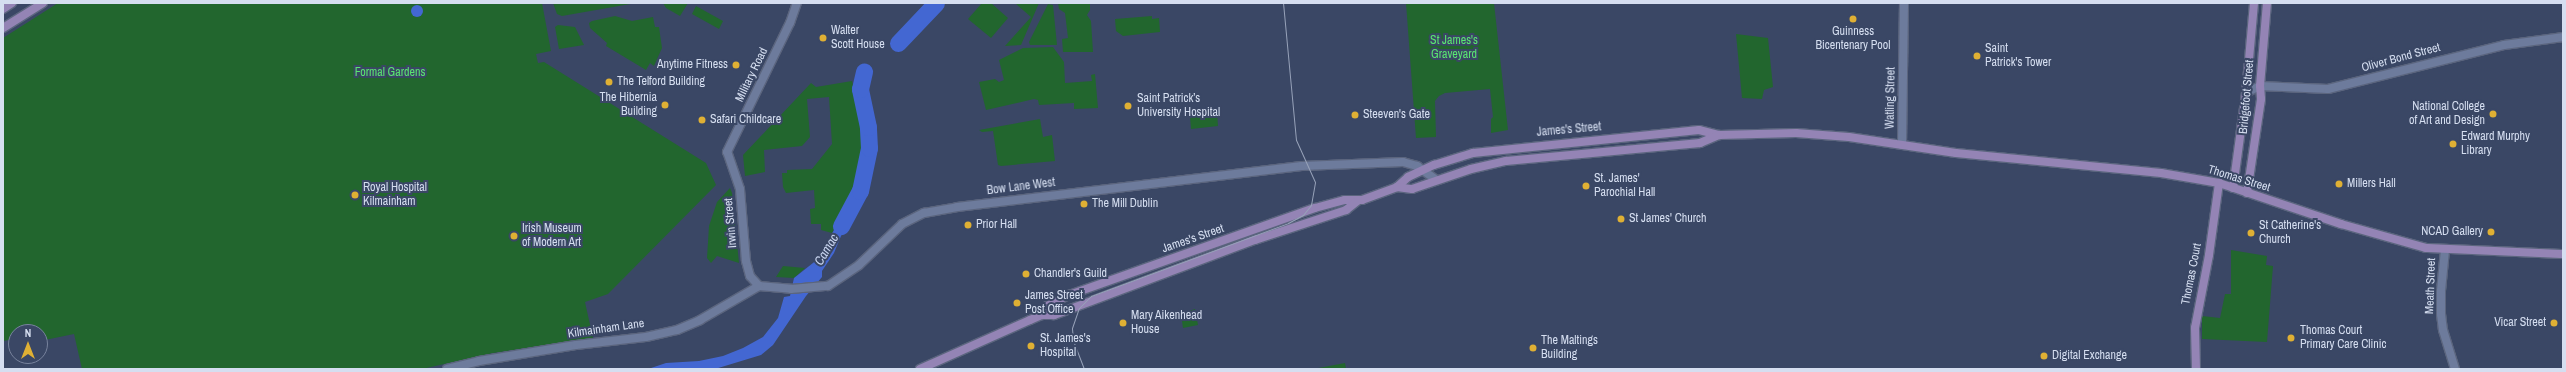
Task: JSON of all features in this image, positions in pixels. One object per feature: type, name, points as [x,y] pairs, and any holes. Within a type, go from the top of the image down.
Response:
[{"type":"main road","points":[[3,9],[12,3]]},
{"type":"main road","points":[[3,28],[43,3]]},
{"type":"main road","name":"Bridgefoot Street","points":[[2233,188],[2246,93],[2254,3]]},
{"type":"main road","name":"Bridgefoot Street","points":[[2247,193],[2261,99],[2260,86],[2267,3]]},
{"type":"main road","name":"James's Street","points":[[1397,188],[1408,177],[1459,156],[1500,149],[1699,130],[1719,135],[1796,133],[1849,137],[1902,145]]},
{"type":"main road","name":"James's Street","points":[[920,369],[1042,315],[1054,315],[1262,238],[1344,210],[1359,200],[1397,188],[1412,189],[1436,180],[1506,161],[1700,143],[1719,135]]},
{"type":"main road","name":"Thomas Street","points":[[1902,145],[2161,173],[2219,183],[2379,235],[2426,248],[2563,254]]},
{"type":"main road","name":"Thomas Court","points":[[2196,369],[2195,328],[2209,255],[2219,183]]},
{"type":"main road","name":"James's Street","points":[[1042,315],[1047,306],[1069,295],[1315,208],[1344,200],[1359,200]]},
{"type":"street","name":"Military Road","points":[[728,156],[728,148],[790,23],[796,3]]},
{"type":"street","name":"Watling Street","points":[[1902,145],[1904,3]]},
{"type":"street","name":"Oliver Bond Street","points":[[2246,93],[2260,86],[2328,88],[2504,44],[2563,37]]},
{"type":"street","name":"Irwin Street","points":[[728,156],[740,189],[746,261],[750,276],[759,286]]},
{"type":"street","name":"Bow Lane West","points":[[759,286],[791,289],[828,286],[844,276],[902,224],[924,213],[957,206],[1312,166],[1403,162],[1423,170]]},
{"type":"street","points":[[1423,170],[1436,180]]},
{"type":"street","name":"Meath Street","points":[[2445,250],[2440,291],[2441,314],[2443,330],[2455,369]]},
{"type":"street","name":"Kilmainham Lane","points":[[447,369],[493,359],[646,337],[677,330],[700,320],[759,286]]},
{"type":"green space","name":"Royal Hospital Kilmainham","points":[[58,3],[542,3],[551,51],[536,54],[538,63],[544,62],[706,163],[716,185],[608,294],[585,302],[593,338],[493,353],[422,369],[82,369],[74,334],[48,339],[48,324],[8,324],[8,340],[3,341],[3,38]]},
{"type":"green space","points":[[553,3],[636,3],[562,16],[557,14]]},
{"type":"green space","points":[[663,3],[688,3],[680,16],[666,8]]},
{"type":"green space","points":[[982,3],[991,3],[1008,18],[991,38],[968,19]]},
{"type":"green space","points":[[1015,3],[1039,3],[1021,45],[1005,46],[1031,17]]},
{"type":"green space","points":[[1058,3],[1090,3],[1090,10],[1087,15],[1091,21],[1093,52],[1063,52],[1062,39],[1068,38],[1065,13],[1059,9]]},
{"type":"green space","name":"St James's Graveyard","points":[[1406,3],[1494,3],[1508,130],[1491,133],[1491,119],[1493,117],[1490,89],[1445,93],[1439,96],[1435,101],[1436,137],[1416,138]]},
{"type":"green space","points":[[1048,4],[1053,5],[1057,45],[1030,45],[1029,42]]},
{"type":"green space","points":[[696,6],[723,21],[719,29],[692,14]]},
{"type":"green space","points":[[615,16],[632,21],[653,17],[655,27],[659,27],[662,48],[654,66],[650,63],[646,70],[606,46],[607,43],[590,28],[589,23],[592,21]]},
{"type":"green space","points":[[1152,16],[1152,19],[1159,18],[1160,32],[1123,36],[1116,31],[1115,19]]},
{"type":"green space","points":[[558,25],[575,27],[584,45],[559,49],[555,27]]},
{"type":"green space","points":[[1736,34],[1768,38],[1773,87],[1764,90],[1762,99],[1742,98]]},
{"type":"green space","points":[[1053,47],[1064,62],[1065,83],[1092,81],[1091,75],[1095,74],[1098,108],[1074,109],[1074,103],[1039,105],[1038,100],[1034,99],[986,110],[979,82],[995,79],[999,82],[1004,80],[999,60],[1023,48]]},
{"type":"green space","points":[[852,81],[860,118],[863,162],[856,189],[832,233],[821,230],[821,224],[811,224],[810,209],[815,208],[814,190],[786,193],[783,187],[782,173],[787,173],[787,170],[812,169],[832,144],[829,97],[807,99],[810,137],[802,146],[764,150],[765,172],[745,176],[743,155],[811,83],[816,87]]},
{"type":"green space","points":[[1217,113],[1218,126],[1191,129],[1190,116]]},
{"type":"green space","points":[[1040,119],[1043,137],[1052,135],[1055,161],[1001,166],[998,165],[993,131],[982,132],[979,130]]},
{"type":"green space","points":[[730,188],[732,193],[739,263],[717,256],[711,263],[707,258],[709,226],[717,202]]},
{"type":"green space","points":[[2231,250],[2267,256],[2266,265],[2273,266],[2267,342],[2202,339],[2202,316],[2220,318],[2225,294],[2231,294]]},
{"type":"green space","points":[[783,266],[805,268],[794,278],[776,277]]},
{"type":"green space","points":[[1195,309],[1198,325],[1183,328],[1181,314]]},
{"type":"green space","points":[[1345,363],[1346,369],[1313,369]]},
{"type":"water","points":[[415,5],[419,5],[423,11],[419,17],[415,17],[411,13],[411,9]]},
{"type":"water","points":[[850,201],[856,214],[841,236],[834,253],[822,271],[822,277],[806,296],[773,345],[761,355],[715,369],[648,369],[666,363],[699,361],[723,356],[743,348],[763,337],[778,318],[784,297],[790,296],[794,278],[818,259]]},
{"type":"waterway","name":"Camac","points":[[898,43],[936,3]]},
{"type":"waterway","name":"Camac","points":[[841,226],[860,191],[869,148],[868,127],[860,89],[864,71]]},
{"type":"tram line","points":[[1084,369],[1073,340],[1072,328],[1079,308],[1091,296],[1288,223],[1303,215],[1311,205],[1315,182],[1296,140],[1283,3]]},
{"type":"place","name":"Guinness Bicentenary Pool","points":[[1853,19]]},
{"type":"place","name":"Walter Scott House","points":[[823,38]]},
{"type":"place","name":"Saint Patrick's Tower","points":[[1977,56]]},
{"type":"place","name":"Anytime Fitness","points":[[736,65]]},
{"type":"place","name":"The Telford Building","points":[[609,82]]},
{"type":"place","name":"The Hibernia Building","points":[[665,105]]},
{"type":"place","name":"Saint Patrick’s University Hospital","points":[[1128,106]]},
{"type":"place","name":"National College of Art and Design","points":[[2493,114]]},
{"type":"place","name":"Steeven's Gate","points":[[1355,115]]},
{"type":"place","name":"Safari Childcare","points":[[702,120]]},
{"type":"place","name":"Edward Murphy Library","points":[[2453,144]]},
{"type":"place","name":"Millers Hall","points":[[2339,184]]},
{"type":"place","name":"St. James' Parochial Hall","points":[[1586,186]]},
{"type":"place","name":"Royal Hospital Kilmainham","points":[[355,195]]},
{"type":"place","name":"The Mill Dublin","points":[[1084,204]]},
{"type":"place","name":"St James' Church","points":[[1621,219]]},
{"type":"place","name":"Prior Hall","points":[[968,225]]},
{"type":"place","name":"NCAD Gallery","points":[[2491,232]]},
{"type":"place","name":"St Catherine's Church","points":[[2251,233]]},
{"type":"place","name":"Irish Museum of Modern Art","points":[[514,236]]},
{"type":"place","name":"Chandler's Guild","points":[[1026,274]]},
{"type":"place","name":"James Street Post Office","points":[[1017,303]]},
{"type":"place","name":"Mary Aikenhead House","points":[[1123,323]]},
{"type":"place","name":"Vicar Street","points":[[2554,323]]},
{"type":"place","name":"Thomas Court Primary Care Clinic","points":[[2291,338]]},
{"type":"place","name":"St. James's Hospital","points":[[1031,346]]},
{"type":"place","name":"The Maltings Building","points":[[1533,348]]},
{"type":"place","name":"Digital Exchange","points":[[2044,356]]},
{"type":"park label","name":"Formal Gardens","points":[[390,73]]}]
